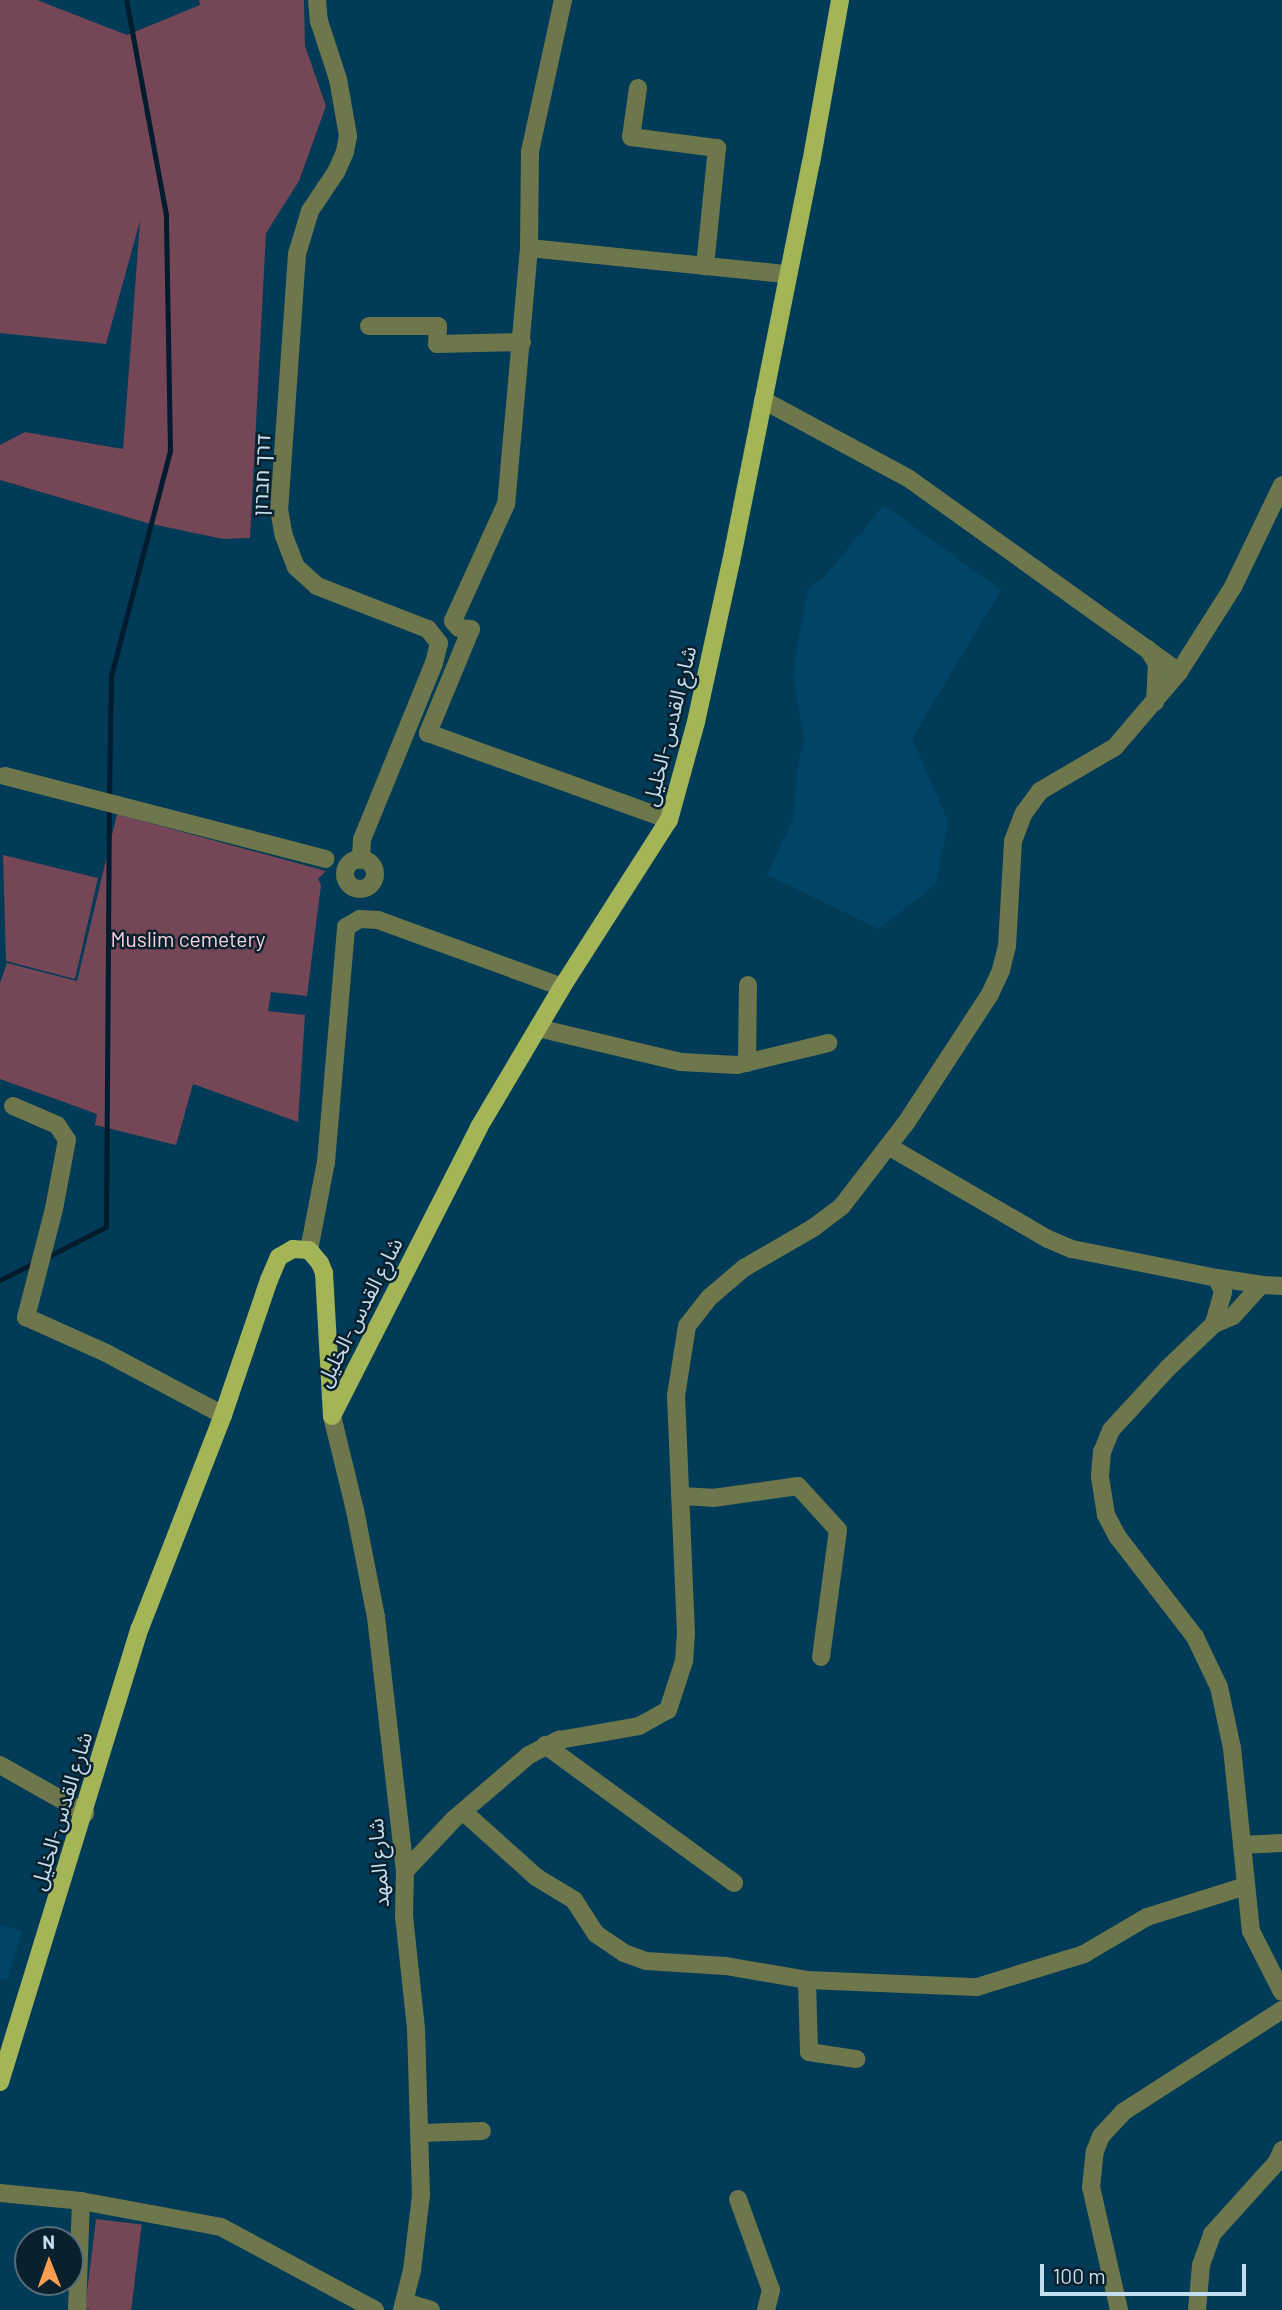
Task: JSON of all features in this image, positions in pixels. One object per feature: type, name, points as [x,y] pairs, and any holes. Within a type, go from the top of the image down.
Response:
[{"type":"main road","name":"شارع القدس-الخليل","points":[[332,1416],[479,1127],[562,988],[669,820],[696,722],[811,163],[840,0]]},
{"type":"main road","name":"شارع القدس-الخليل","points":[[0,2082],[140,1628],[223,1415],[261,1299],[279,1257],[293,1249],[309,1250],[320,1263],[326,1284],[332,1416]]},
{"type":"street","name":"דרך חברון","points":[[317,0],[319,21],[338,79],[348,136],[345,152],[336,172],[310,211],[297,254],[279,509],[284,536],[296,567],[317,586],[428,629],[439,643],[434,663],[362,839],[361,860]]},
{"type":"street","points":[[563,0],[530,151],[529,248],[506,505],[453,621],[459,628],[471,629],[428,733],[669,820]]},
{"type":"street","points":[[638,88],[631,138],[717,148],[705,266]]},
{"type":"street","points":[[529,248],[787,274]]},
{"type":"street","points":[[369,326],[438,326],[437,344],[522,342]]},
{"type":"street","points":[[763,400],[908,478],[1179,672]]},
{"type":"street","points":[[405,1871],[454,1819],[465,1813],[496,1781],[545,1745],[572,1737],[639,1726],[668,1710],[684,1661],[686,1634],[687,1594],[676,1396],[687,1326],[710,1297],[744,1268],[813,1228],[842,1206],[888,1146],[990,994],[1001,970],[1007,946],[1013,841],[1024,813],[1040,791],[1115,747],[1179,672],[1233,587],[1282,485]]},
{"type":"street","points":[[1148,649],[1157,664],[1155,702]]},
{"type":"street","points":[[2,781],[325,859]]},
{"type":"street","points":[[309,1250],[326,1162],[346,927],[360,919],[378,920],[562,988]]},
{"type":"street","points":[[747,1063],[748,985]]},
{"type":"street","points":[[538,1028],[681,1062],[747,1063],[828,1043]]},
{"type":"street","points":[[13,1106],[57,1125],[67,1140],[54,1209],[26,1317],[106,1353],[223,1415]]},
{"type":"street","points":[[888,1146],[1048,1239],[1072,1249],[1217,1278],[1273,1285]]},
{"type":"street","points":[[1214,1324],[1223,1292],[1217,1278]]},
{"type":"street","points":[[1273,1285],[1233,1316],[1214,1324],[1111,1430],[1102,1452],[1100,1477],[1106,1515],[1117,1536],[1195,1637],[1210,1662],[1226,1710],[1251,1931],[1282,1992]]},
{"type":"street","name":"شارع المهد","points":[[332,1416],[355,1510],[376,1616],[405,1871],[404,1916],[416,2028],[421,2195],[405,2307]]},
{"type":"street","points":[[680,1496],[713,1498],[798,1486],[838,1530],[821,1657]]},
{"type":"street","points":[[545,1745],[734,1883]]},
{"type":"street","points":[[0,1765],[85,1813]]},
{"type":"street","points":[[465,1813],[536,1877],[574,1900],[596,1934],[624,1953],[646,1961],[708,1964],[807,1980],[977,1987],[1084,1954],[1147,1917],[1246,1886]]},
{"type":"street","points":[[1242,1845],[1282,1843]]},
{"type":"street","points":[[807,1980],[809,2052],[856,2059]]},
{"type":"street","points":[[1119,2310],[1091,2186],[1095,2151],[1101,2136],[1123,2112],[1282,2010]]},
{"type":"street","points":[[420,2133],[482,2130]]},
{"type":"street","points":[[1197,2310],[1201,2265],[1213,2234],[1280,2158]]},
{"type":"street","points":[[0,2193],[81,2201],[221,2227],[375,2310]]},
{"type":"street","points":[[738,2199],[771,2290],[766,2310]]},
{"type":"street","points":[[77,2310],[81,2201]]},
{"type":"street","points":[[405,2307],[431,2310]]},
{"type":"shaded area","points":[[884,505],[1001,590],[912,738],[948,821],[936,884],[879,929],[767,875],[793,819],[798,766],[804,738],[793,673],[807,591],[827,574]]},
{"type":"shaded area","points":[[0,1925],[22,1931],[7,1980],[0,1978]]},
{"type":"green space","points":[[0,0],[37,0],[127,35],[200,5],[199,0],[304,0],[305,46],[326,106],[299,181],[266,233],[250,538],[223,539],[147,523],[0,480],[0,445],[25,432],[123,449],[140,221],[106,344],[0,333]]},
{"type":"green space","name":"Muslim cemetery","points":[[117,814],[326,871],[318,879],[321,885],[307,996],[271,992],[268,1011],[305,1015],[298,1122],[193,1084],[176,1145],[95,1125],[97,1114],[0,1079],[0,983],[7,963],[77,981]]},
{"type":"green space","points":[[3,855],[98,878],[75,979],[6,961]]},
{"type":"green space","points":[[96,2219],[142,2225],[131,2310],[85,2309]]},
{"type":"waterway","points":[[109,800],[111,676],[170,451],[166,215],[126,0]]},
{"type":"waterway","points":[[47,1257],[106,1227],[109,808]]},
{"type":"waterway","points":[[0,1280],[36,1262]]}]
